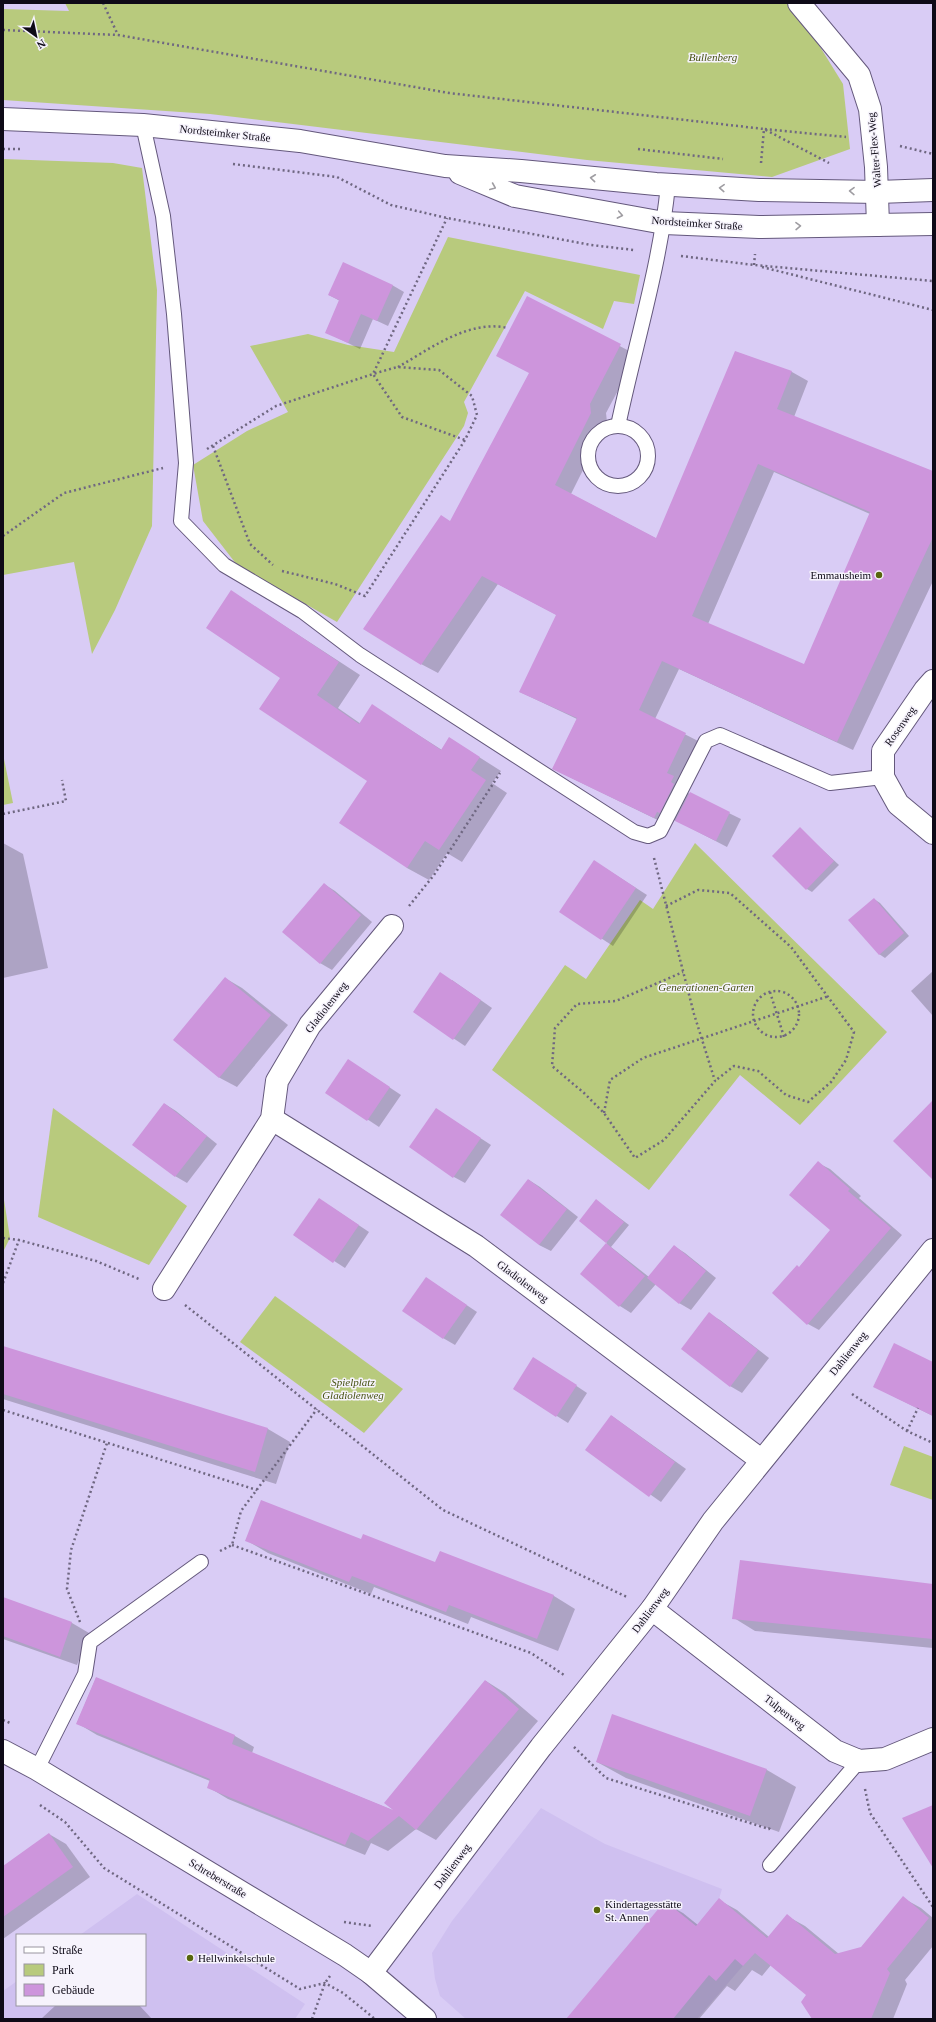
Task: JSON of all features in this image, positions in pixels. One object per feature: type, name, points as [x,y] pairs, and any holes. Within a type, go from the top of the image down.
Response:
[{"type":"street","name":"Walter-Flex-Weg","points":[[799,3],[859,75],[870,109],[878,192],[878,225]]},
{"type":"street","name":"Nordsteimker Straße","points":[[3,120],[143,125],[300,141],[445,166],[521,171],[668,185],[759,190],[878,192],[933,190]]},
{"type":"street","name":"Nordsteimker Straße","points":[[445,166],[515,196],[664,223],[759,227],[933,224]]},
{"type":"street","name":"Rosenweg","points":[[883,777],[882,751],[933,681]]},
{"type":"street","points":[[883,777],[898,804],[933,833]]},
{"type":"street","name":"Gladiolenweg","points":[[164,1290],[272,1119],[276,1081],[310,1025],[392,926]]},
{"type":"street","name":"Gladiolenweg","points":[[272,1119],[476,1246],[761,1460]]},
{"type":"street","name":"Dahlienweg","points":[[371,1973],[555,1729],[652,1609],[713,1520],[933,1250]]},
{"type":"street","name":"Tulpenweg","points":[[652,1609],[834,1751],[859,1760],[884,1759],[933,1739]]},
{"type":"street","name":"Schreberstraße","points":[[3,1751],[37,1769],[339,1951],[371,1973],[425,2019]]},
{"type":"lane","points":[[143,125],[163,216],[174,314],[186,462],[181,521],[224,566],[302,611],[360,655],[634,832],[648,836],[660,831],[706,741],[720,735],[830,783],[883,777]]},
{"type":"lane","points":[[618,426],[631,361],[658,253],[664,223],[668,185]]},
{"type":"lane","points":[[618,426],[636,431],[647,446],[648,465],[637,481],[619,487],[601,481],[589,466],[589,447],[600,432],[618,426]]},
{"type":"lane","points":[[37,1769],[85,1674],[90,1642],[201,1562]]},
{"type":"lane","points":[[770,1865],[859,1760]]},
{"type":"path","points":[[103,3],[118,35]]},
{"type":"path","points":[[3,30],[118,35],[449,93],[764,129],[831,165],[824,165]]},
{"type":"path","points":[[638,149],[730,160]]},
{"type":"path","points":[[754,162],[769,163]]},
{"type":"path","points":[[227,163],[337,177],[391,205],[447,218],[591,245],[754,265],[933,281]]},
{"type":"path","points":[[373,374],[447,218]]},
{"type":"path","points":[[754,265],[933,310]]},
{"type":"path","points":[[3,536],[64,493],[186,462],[276,406],[397,367],[462,332],[497,326],[508,328]]},
{"type":"path","points":[[213,446],[250,544],[279,570],[335,584],[365,596],[465,440],[477,415],[472,396],[439,370],[397,367]]},
{"type":"path","points":[[373,374],[402,417],[465,440]]},
{"type":"path","points":[[392,926],[434,875],[512,754]]},
{"type":"path","points":[[3,814],[66,801],[62,780]]},
{"type":"path","points":[[648,836],[701,1039],[715,1081]]},
{"type":"path","points":[[666,906],[698,890],[730,893],[791,947],[829,996],[854,1032],[846,1060],[831,1082],[808,1102],[786,1095],[758,1072],[734,1066],[715,1081],[664,1140],[635,1158],[604,1113],[584,1093],[552,1066],[555,1028],[577,1004],[616,1001],[683,972]]},
{"type":"path","points":[[776,990],[790,995],[799,1006],[800,1019],[794,1029],[784,1037],[772,1037],[761,1032],[754,1022],[754,1007],[762,995],[770,992],[776,990]]},
{"type":"path","points":[[770,992],[784,1037]]},
{"type":"path","points":[[604,1113],[610,1080],[642,1058],[829,996]]},
{"type":"path","points":[[3,1238],[19,1240],[96,1261],[164,1290],[317,1409],[443,1510],[652,1609]]},
{"type":"path","points":[[3,1283],[19,1240]]},
{"type":"path","points":[[828,1378],[907,1431],[933,1443]]},
{"type":"path","points":[[907,1431],[918,1408]]},
{"type":"path","points":[[201,1562],[232,1545],[241,1511],[317,1409]]},
{"type":"path","points":[[3,1410],[257,1490]]},
{"type":"path","points":[[90,1642],[67,1588],[71,1550],[107,1443]]},
{"type":"path","points":[[232,1545],[531,1653],[568,1678]]},
{"type":"path","points":[[555,1729],[606,1778],[769,1829],[774,1823]]},
{"type":"path","points":[[859,1760],[870,1812],[933,1907]]},
{"type":"path","points":[[39,1804],[64,1822],[104,1868],[300,1989],[325,1983],[343,1993],[375,2019]]},
{"type":"shaded area","name":"Kindertagesstätte St. Annen","points":[[541,1808],[605,1844],[722,1889],[719,1899],[767,1938],[697,2019],[466,2019],[440,1996],[435,1979],[432,1953],[452,1921]]},
{"type":"shaded area","name":"Hellwinkelschule","points":[[137,1894],[305,2004],[295,2019],[3,2019],[3,1991],[16,1982],[16,2006],[146,2006],[146,1934],[81,1934]]},
{"type":"green space","name":"Bullenberg","points":[[65,3],[793,3],[843,84],[850,149],[772,177],[587,160],[210,114],[3,100],[3,9],[69,11]]},
{"type":"green space","points":[[3,159],[113,163],[142,168],[157,290],[152,526],[115,610],[92,654],[74,562],[3,575]]},
{"type":"green space","points":[[448,237],[640,275],[634,304],[614,301],[603,329],[525,291],[464,402],[468,413],[464,426],[337,622],[237,565],[203,521],[193,465],[247,431],[288,412],[250,346],[308,334],[348,345],[394,352]]},
{"type":"green space","points":[[3,754],[13,803],[3,805]]},
{"type":"green space","name":"Generationen-Garten","points":[[695,843],[887,1032],[800,1125],[740,1075],[649,1190],[492,1070],[565,965],[586,979],[640,900],[653,909]]},
{"type":"green space","points":[[53,1108],[187,1206],[149,1265],[38,1217]]},
{"type":"green space","points":[[3,1193],[10,1238],[3,1252]]},
{"type":"green space","name":"Spielplatz Gladiolenweg","points":[[275,1296],[403,1389],[364,1433],[240,1342]]},
{"type":"green space","points":[[904,1446],[933,1457],[933,1500],[890,1485]]},
{"type":"building","points":[[343,262],[393,285],[377,321],[361,314],[348,343],[325,333],[339,300],[328,295]]},
{"type":"building","points":[[527,296],[621,344],[590,404],[591,413],[555,485],[656,538],[735,351],[792,371],[777,409],[933,471],[933,537],[837,742],[662,661],[639,710],[686,733],[667,773],[674,776],[671,782],[674,784],[660,813],[657,812],[654,818],[552,769],[577,718],[519,692],[556,615],[482,576],[421,665],[363,629],[441,515],[450,521],[529,373],[496,356]],"holes":[[[758,464],[870,512],[804,664],[692,616]]]},
{"type":"building","points":[[231,590],[339,662],[317,695],[359,724],[372,704],[441,750],[449,737],[480,757],[471,770],[486,780],[439,850],[425,841],[407,868],[339,823],[367,781],[259,709],[280,678],[206,628]]},
{"type":"building","points":[[690,792],[730,812],[716,841],[675,821]]},
{"type":"building","points":[[800,827],[834,861],[806,890],[772,856]]},
{"type":"building","points":[[594,860],[636,888],[601,940],[559,912]]},
{"type":"building","points":[[324,883],[361,915],[320,964],[282,932]]},
{"type":"building","points":[[874,898],[904,933],[879,955],[848,920]]},
{"type":"building","points":[[440,972],[481,1000],[453,1040],[413,1012]]},
{"type":"building","points":[[225,977],[271,1015],[219,1078],[173,1040]]},
{"type":"building","points":[[348,1059],[390,1087],[367,1121],[325,1093]]},
{"type":"building","points":[[933,1100],[933,1180],[893,1141]]},
{"type":"building","points":[[164,1103],[207,1136],[175,1177],[132,1145]]},
{"type":"building","points":[[436,1108],[481,1138],[453,1178],[409,1147]]},
{"type":"building","points":[[818,1161],[850,1189],[848,1191],[891,1228],[807,1325],[772,1293],[797,1265],[799,1267],[830,1230],[789,1195]]},
{"type":"building","points":[[528,1179],[567,1209],[539,1245],[500,1215]]},
{"type":"building","points":[[319,1198],[359,1225],[333,1263],[293,1235]]},
{"type":"building","points":[[596,1199],[624,1222],[606,1243],[579,1221]]},
{"type":"building","points":[[606,1243],[645,1276],[619,1307],[580,1274]]},
{"type":"building","points":[[674,1245],[706,1271],[679,1304],[647,1278]]},
{"type":"building","points":[[426,1277],[467,1305],[443,1339],[402,1311]]},
{"type":"building","points":[[709,1312],[758,1350],[730,1387],[681,1349]]},
{"type":"building","points":[[894,1343],[933,1362],[933,1416],[873,1387]]},
{"type":"building","points":[[3,1346],[268,1428],[255,1472],[3,1394]]},
{"type":"building","points":[[533,1357],[577,1385],[556,1417],[513,1389]]},
{"type":"building","points":[[611,1415],[675,1462],[649,1497],[585,1450]]},
{"type":"building","points":[[261,1500],[361,1539],[363,1534],[435,1562],[440,1551],[554,1595],[537,1639],[449,1605],[446,1612],[352,1576],[349,1582],[245,1541]]},
{"type":"building","points":[[740,1560],[933,1584],[933,1639],[732,1619]]},
{"type":"building","points":[[3,1597],[72,1622],[60,1657],[3,1636]]},
{"type":"building","points":[[96,1677],[235,1735],[232,1744],[393,1810],[384,1803],[485,1680],[519,1709],[416,1830],[399,1816],[368,1841],[351,1832],[345,1845],[207,1788],[210,1779],[76,1724]]},
{"type":"building","points":[[612,1714],[767,1769],[750,1816],[596,1762]]},
{"type":"building","points":[[933,1805],[933,1868],[902,1818]]},
{"type":"building","points":[[49,1833],[73,1867],[3,1917],[3,1866]]},
{"type":"building","points":[[903,1896],[929,1918],[887,1969],[890,1973],[871,2019],[812,2019],[801,2002],[806,1995],[755,1953],[743,1966],[735,1959],[716,1981],[709,1975],[673,2019],[566,2019],[665,1901],[696,1926],[719,1898],[767,1938],[787,1914],[835,1954],[861,1947]]},
{"type":"place","name":"Emmausheim","points":[[879,575]]},
{"type":"place","name":"Kindertagesstätte St. Annen","points":[[597,1910]]},
{"type":"place","name":"Hellwinkelschule","points":[[190,1958]]}]
